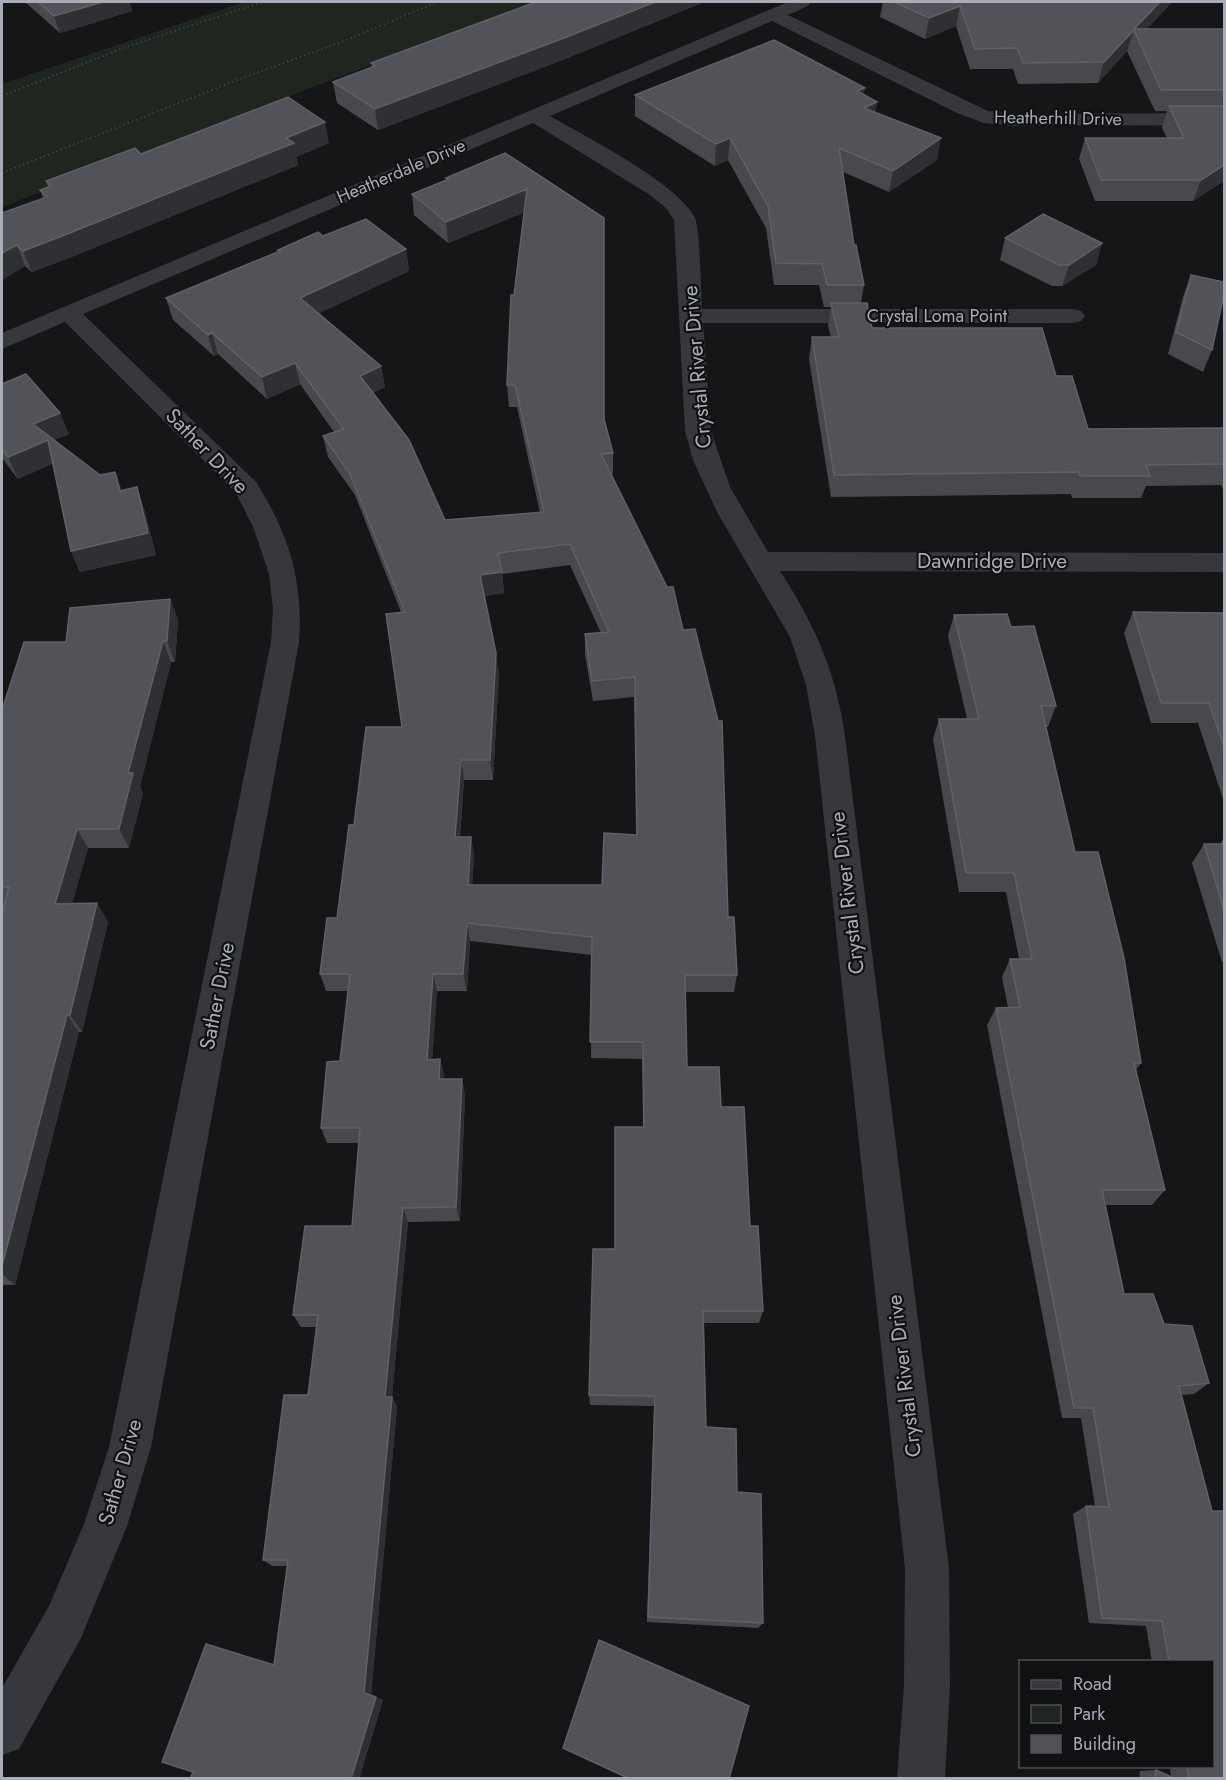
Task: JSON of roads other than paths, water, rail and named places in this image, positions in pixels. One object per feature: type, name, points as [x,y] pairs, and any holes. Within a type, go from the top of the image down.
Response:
[{"type":"street","name":"Heatherdale Drive","points":[[2,342],[801,2]]},
{"type":"street","name":"Heatherhill Drive","points":[[772,14],[946,101],[980,123],[1013,120],[1224,119]]},
{"type":"street","name":"Crystal River Drive","points":[[535,115],[658,190],[676,205],[686,220],[698,431],[704,456],[724,503],[804,637],[819,676],[830,723],[833,770],[927,1568],[927,1685],[921,1779]]},
{"type":"street","name":"Sather Drive","points":[[2,1732],[66,1622],[105,1526],[130,1447],[285,642],[288,603],[278,559],[266,523],[247,488],[68,312]]},
{"type":"street","name":"Crystal Loma Point","points":[[692,316],[1073,316]]},
{"type":"street","name":"Dawnridge Drive","points":[[759,561],[1224,562]]}]
